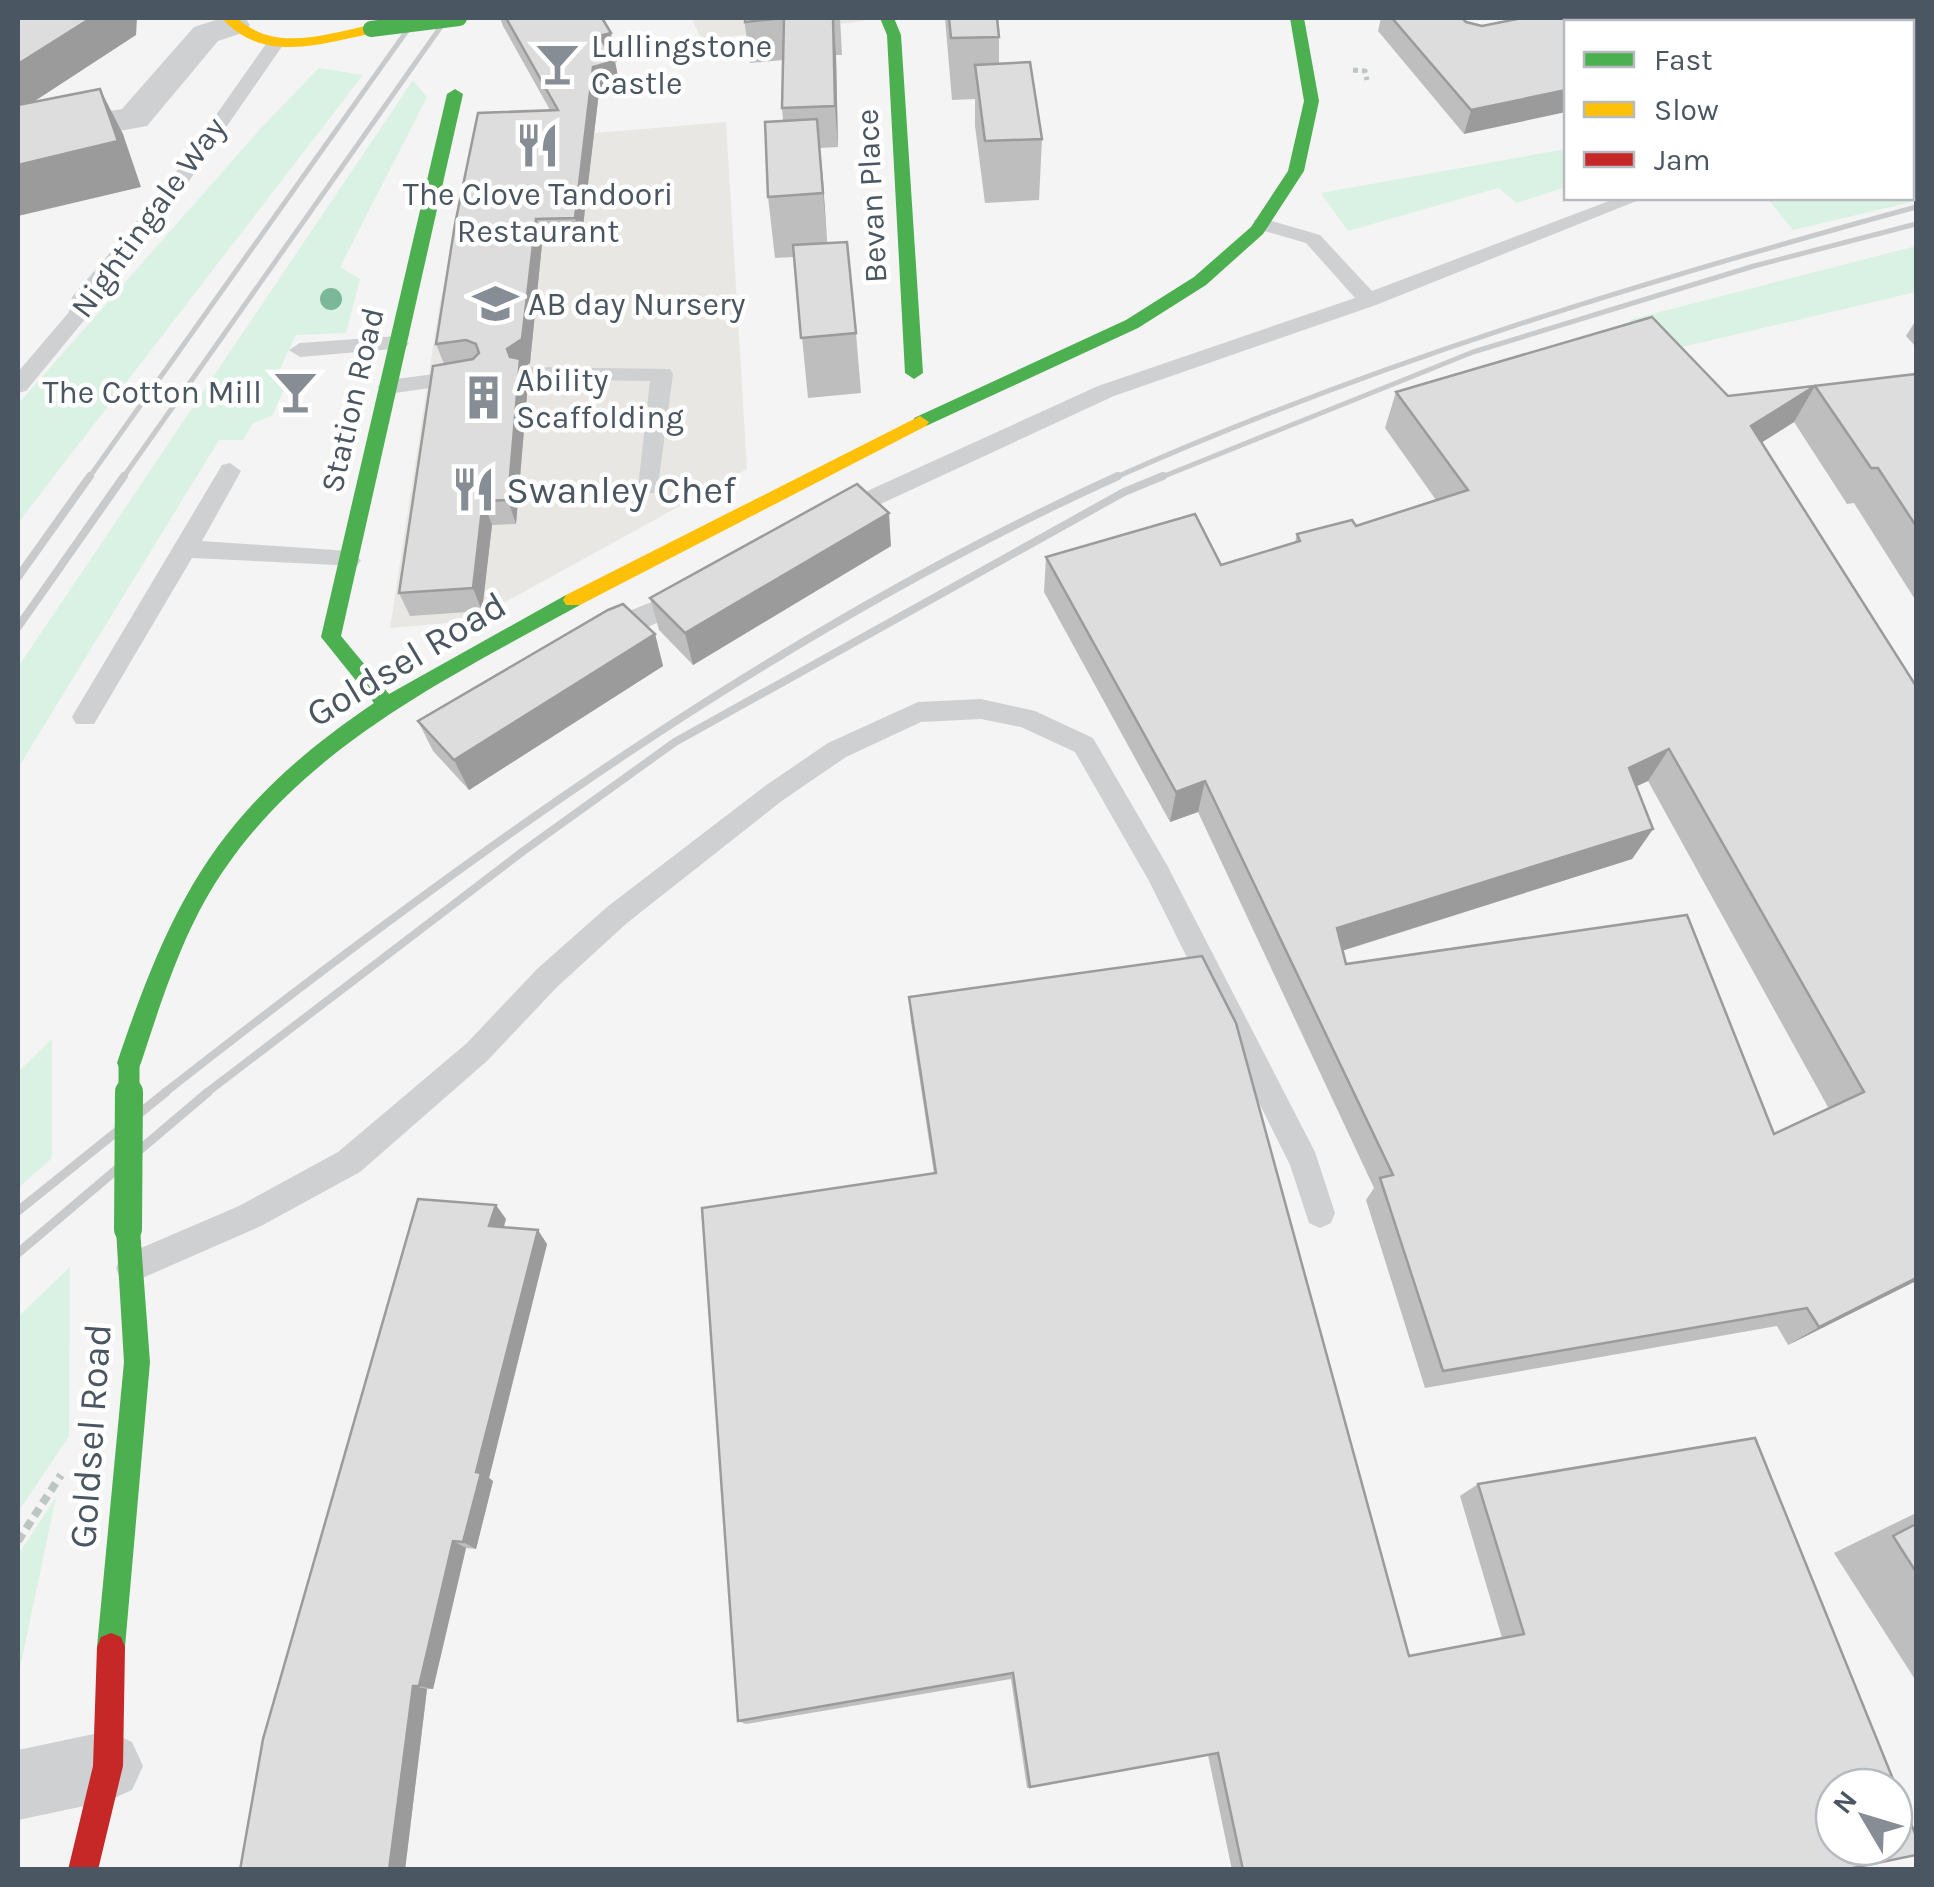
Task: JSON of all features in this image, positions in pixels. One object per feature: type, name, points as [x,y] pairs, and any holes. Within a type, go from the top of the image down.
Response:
[{"type":"main road","points":[[231,21],[240,33],[274,45],[321,37],[363,23],[460,18]]},
{"type":"main road","name":"Bevan Place","points":[[888,18],[894,35],[914,372]]},
{"type":"main road","name":"Goldsel Road","points":[[83,1870],[108,1766],[111,1626],[137,1362],[128,1229],[129,1063],[156,980],[190,901],[236,835],[311,758],[386,704],[645,558],[938,414],[1111,335],[1191,288],[1237,251],[1262,224],[1283,199],[1303,156],[1313,120],[1315,78],[1297,18]]},
{"type":"main road","name":"Station Road","points":[[386,704],[331,637],[455,94]]},
{"type":"street","points":[[18,138],[134,118],[206,34],[231,21]]},
{"type":"street","points":[[160,89],[207,93]]},
{"type":"street","points":[[18,1785],[108,1766]]},
{"type":"lane","name":"Nightingale Way","points":[[18,386],[79,313],[79,302],[169,196],[274,45]]},
{"type":"lane","points":[[814,528],[1106,391],[1370,300],[1629,200]]},
{"type":"lane","points":[[1262,224],[1313,240],[1370,300]]},
{"type":"lane","points":[[300,350],[398,343]]},
{"type":"lane","points":[[529,374],[662,374],[649,487]]},
{"type":"lane","points":[[388,387],[420,386],[473,375]]},
{"type":"lane","points":[[85,718],[230,470]]},
{"type":"lane","points":[[186,549],[349,560]]},
{"type":"lane","points":[[590,641],[716,582]]},
{"type":"lane","points":[[131,1268],[250,1216],[349,1162],[477,1052],[546,978],[617,915],[774,793],[837,750],[918,712],[981,709],[1026,718],[1084,745],[1158,873],[1304,1162],[1320,1213]]},
{"type":"path","points":[[18,1541],[71,1460]]},
{"type":"shaded area","points":[[692,18],[863,18],[864,21],[701,40]]},
{"type":"shaded area","points":[[726,122],[747,469],[471,621],[390,628],[439,308],[474,143]]},
{"type":"green space","points":[[319,68],[363,75],[18,523],[18,404],[261,128]]},
{"type":"green space","points":[[413,80],[427,97],[340,267],[360,279],[346,333],[296,335],[277,375],[289,378],[272,416],[253,423],[243,440],[219,440],[18,768],[18,667]]},
{"type":"green space","points":[[1914,88],[1916,201],[1793,230],[1769,200],[1914,200]]},
{"type":"green space","points":[[1564,149],[1564,188],[1517,203],[1498,188],[1348,231],[1321,193]]},
{"type":"green space","points":[[1916,246],[1916,292],[1665,351],[1629,320]]},
{"type":"green space","points":[[52,1039],[52,1158],[18,1188],[18,1072]]},
{"type":"green space","points":[[70,1267],[69,1436],[18,1512],[18,1317]]},
{"type":"green space","points":[[56,1497],[19,1673],[18,1674],[18,1555]]},
{"type":"building","points":[[18,18],[91,18],[18,64]]},
{"type":"building","points":[[506,18],[602,18],[611,33],[599,36],[615,61],[593,67],[575,218],[536,219],[522,339],[507,349],[510,357],[520,359],[508,500],[483,501],[473,588],[399,593],[433,366],[473,359],[479,353],[476,344],[466,340],[436,344],[478,113],[558,110]]},
{"type":"building","points":[[745,18],[784,18],[745,22]]},
{"type":"building","points":[[784,18],[833,18],[835,106],[782,108]]},
{"type":"building","points":[[949,18],[997,18],[999,37],[951,38]]},
{"type":"building","points":[[1392,18],[1462,18],[1482,26],[1522,18],[1742,18],[1564,20],[1564,90],[1471,110]]},
{"type":"building","points":[[1030,62],[1042,139],[985,141],[975,65]]},
{"type":"building","points":[[100,89],[118,141],[18,165],[18,105]]},
{"type":"building","points":[[817,119],[823,193],[768,197],[765,122]]},
{"type":"building","points":[[847,242],[856,333],[801,338],[793,245]]},
{"type":"building","points":[[1652,317],[1728,396],[1916,374],[1916,526],[1878,468],[1871,468],[1815,386],[1751,426],[1916,686],[1916,1278],[1819,1327],[1807,1308],[1443,1371],[1380,1178],[1393,1175],[1205,781],[1176,792],[1046,557],[1195,514],[1221,565],[1300,541],[1297,534],[1352,520],[1356,526],[1468,490],[1396,392]],"holes":[[[1669,749],[1864,1092],[1774,1134],[1687,915],[1346,964],[1337,928],[1653,829],[1629,768]]]},
{"type":"building","points":[[857,484],[889,513],[685,633],[650,598]]},
{"type":"building","points":[[623,604],[655,634],[454,760],[418,721],[608,610]]},
{"type":"building","points":[[1202,956],[1236,1023],[1409,1656],[1524,1634],[1478,1484],[1755,1438],[1888,1767],[1814,1767],[1814,1867],[1858,1867],[1243,1870],[1218,1753],[1030,1787],[1013,1673],[738,1721],[702,1208],[936,1173],[909,997]]},
{"type":"building","points":[[418,1199],[496,1205],[489,1226],[538,1230],[476,1472],[481,1473],[463,1542],[453,1541],[419,1686],[413,1686],[389,1870],[240,1870],[263,1739]]},
{"type":"building","points":[[1916,1524],[1916,1572],[1893,1536]]},
{"type":"railway","points":[[88,479],[416,18]]},
{"type":"railway","points":[[122,479],[447,18]]},
{"type":"railway","points":[[1112,479],[1210,437],[1408,362],[1610,295],[1916,207]]},
{"type":"railway","points":[[1157,479],[1473,352],[1754,266],[1916,224]]},
{"type":"railway","points":[[18,577],[90,476]]},
{"type":"railway","points":[[18,627],[124,476]]},
{"type":"railway","points":[[163,1094],[389,921],[622,756],[865,606],[990,538],[1118,476]]},
{"type":"railway","points":[[205,1094],[522,852],[675,742],[1124,492],[1163,476]]},
{"type":"railway","points":[[18,1211],[166,1092]]},
{"type":"railway","points":[[18,1253],[208,1092]]},
{"type":"traffic: fast","points":[[371,29],[459,18]]},
{"type":"traffic: fast","points":[[887,18],[894,35],[914,373]]},
{"type":"traffic: fast","points":[[920,422],[1132,324],[1200,281],[1257,230],[1296,171],[1312,101],[1297,18]]},
{"type":"traffic: fast","points":[[386,704],[331,637],[455,94]]},
{"type":"traffic: fast","points":[[129,1063],[177,933],[218,860],[253,816],[334,741],[427,681],[573,600]]},
{"type":"traffic: fast","points":[[128,1229],[129,1063]]},
{"type":"traffic: fast","points":[[111,1647],[137,1362],[128,1229]]},
{"type":"traffic: slow","points":[[229,18],[259,40],[277,43],[315,41],[371,29]]},
{"type":"traffic: slow","points":[[573,600],[920,422]]},
{"type":"traffic: jam","points":[[83,1870],[108,1766],[111,1647]]},
{"type":"place","name":"Lullingstone Castle","points":[[558,64]]},
{"type":"place","name":"The Clove Tandoori Restaurant","points":[[538,146]]},
{"type":"place","name":"AB day Nursery","points":[[495,304]]},
{"type":"place","name":"The Cotton Mill","points":[[295,392]]},
{"type":"place","name":"Ability Scaffolding","points":[[483,398]]},
{"type":"place","name":"Swanley Chef","points":[[473,490]]}]
